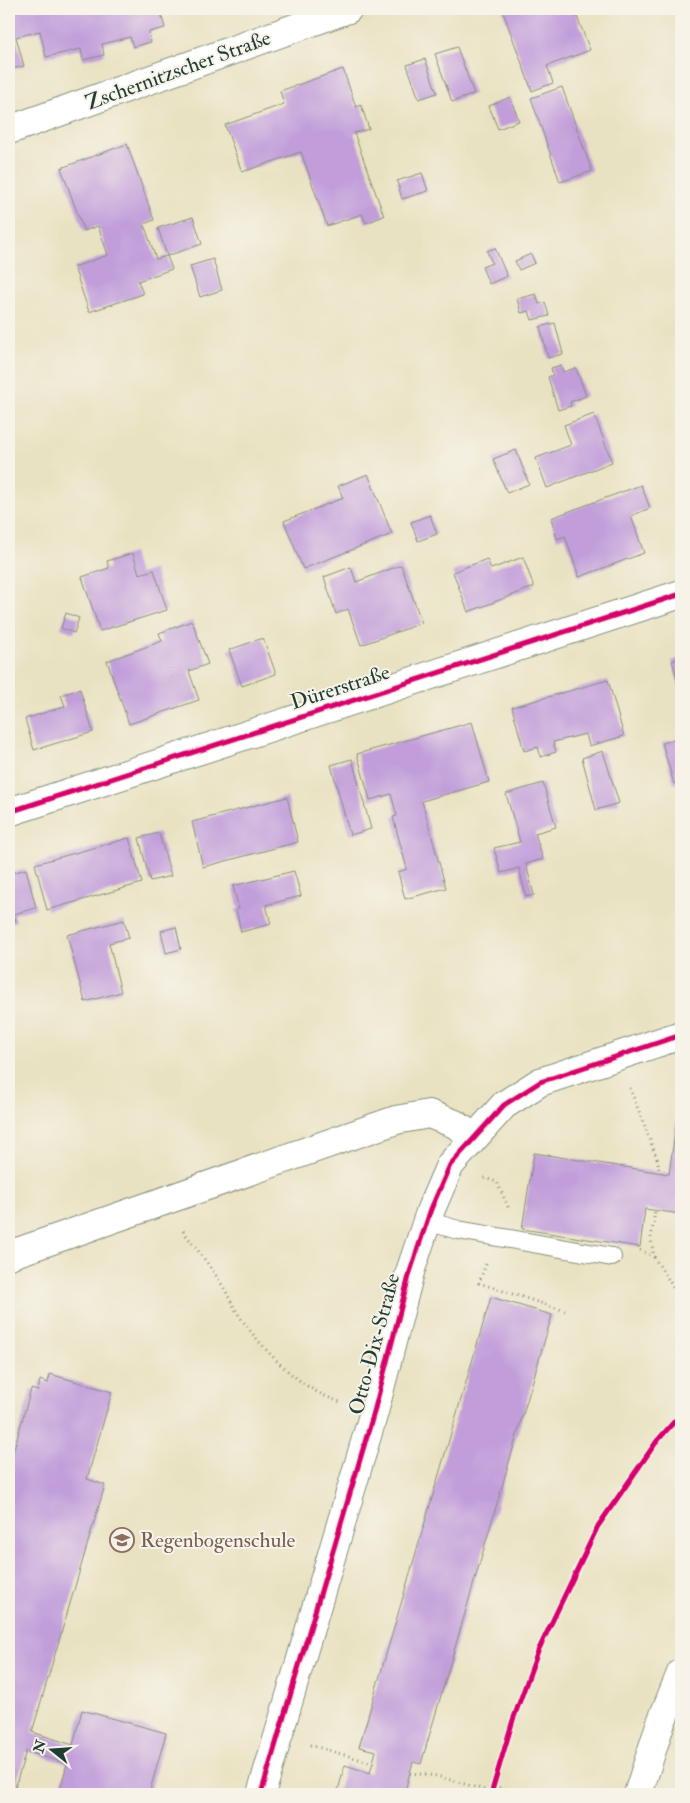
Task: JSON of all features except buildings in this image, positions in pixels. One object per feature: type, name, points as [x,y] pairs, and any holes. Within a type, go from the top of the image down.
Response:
[{"type":"street","name":"Zschernitzscher Straße","points":[[9,130],[348,9]]},
{"type":"street","name":"Dürerstraße","points":[[9,812],[681,594]]},
{"type":"street","name":"Otto-Dix-Straße","points":[[261,1794],[374,1412],[410,1272],[427,1220],[450,1165],[504,1105],[540,1082],[681,1035]]},
{"type":"street","points":[[9,1255],[396,1120],[429,1114],[455,1124],[474,1137]]},
{"type":"street","points":[[638,1794],[660,1725],[681,1674]]},
{"type":"lane","points":[[427,1220],[458,1230],[612,1257]]},
{"type":"path","points":[[626,1080],[658,1161],[659,1172]]},
{"type":"path","points":[[161,1202],[210,1267],[240,1317],[282,1365],[294,1376],[326,1398],[374,1412]]},
{"type":"path","points":[[654,1257],[681,1300]]},
{"type":"path","points":[[478,1261],[486,1263],[480,1283],[565,1311]]},
{"type":"path","points":[[410,1773],[437,1776],[492,1793],[512,1720],[538,1651],[598,1526],[657,1441],[681,1414]]},
{"type":"path","points":[[304,1743],[373,1763]]},
{"type":"path","points":[[494,1786],[519,1794]]},
{"type":"cycle path","points":[[9,812],[681,594]]},
{"type":"cycle path","points":[[261,1794],[374,1412],[410,1272],[431,1209],[450,1165],[504,1105],[540,1082],[681,1035]]},
{"type":"cycle path","points":[[491,1794],[513,1720],[538,1651],[598,1526],[657,1441],[681,1414]]},
{"type":"place","name":"Regenbogenschule","points":[[122,1540]]}]
